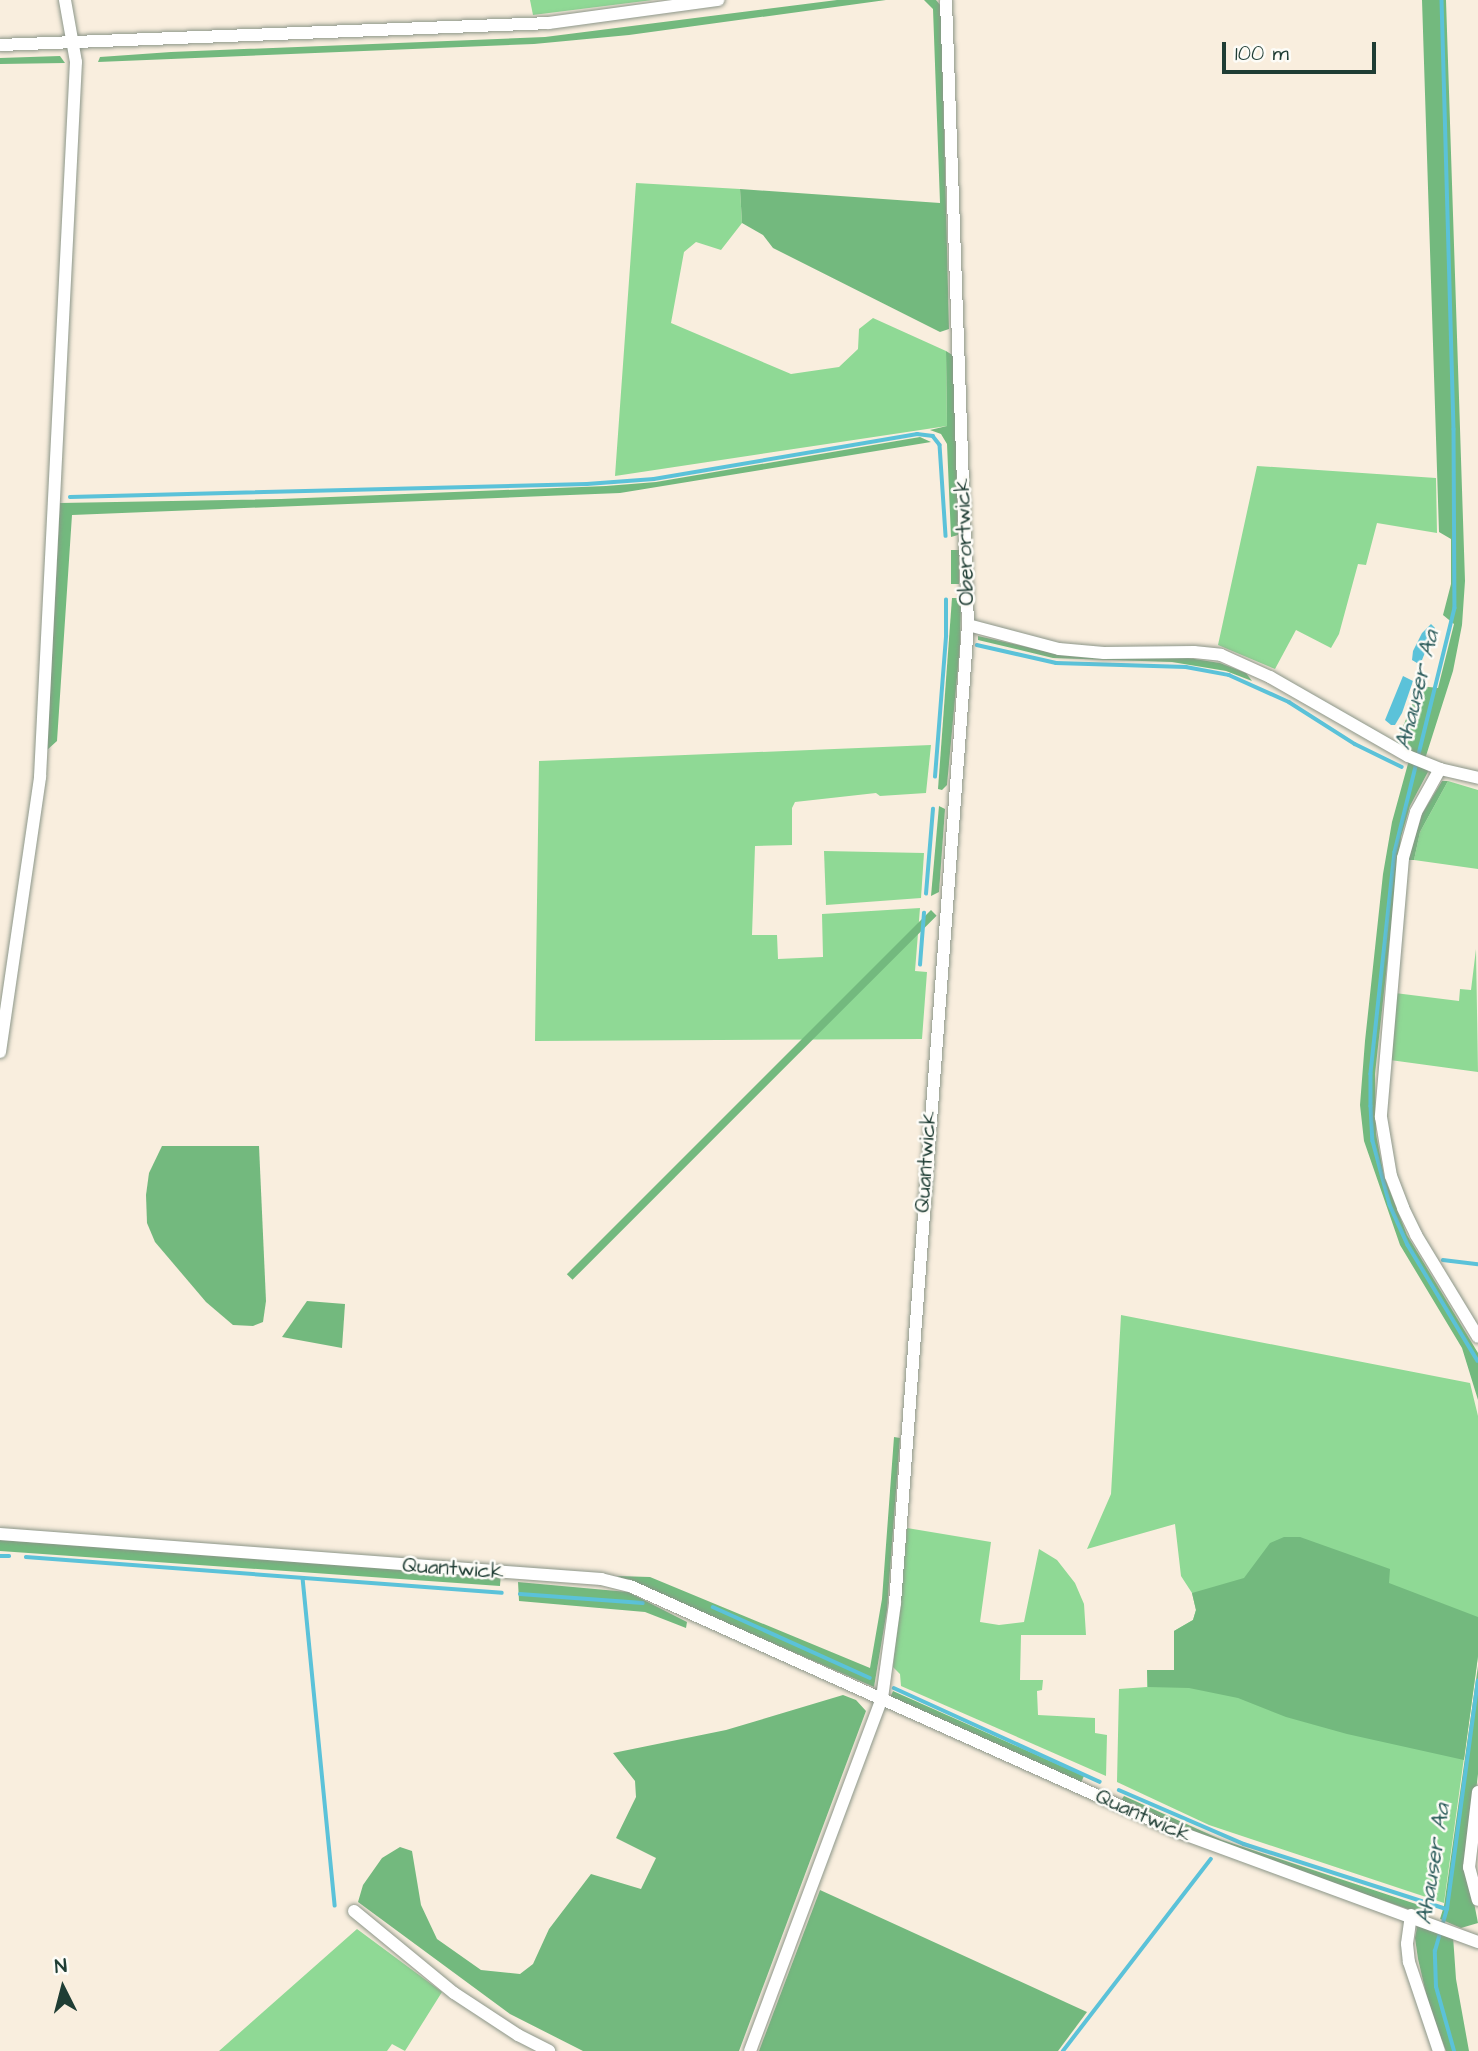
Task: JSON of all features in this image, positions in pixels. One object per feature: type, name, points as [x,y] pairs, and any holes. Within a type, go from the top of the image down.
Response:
[{"type":"street","points":[[0,1052],[40,777],[76,62],[65,0]]},
{"type":"street","points":[[0,45],[549,23],[718,0]]},
{"type":"street","name":"Oberortwick","points":[[946,0],[968,625],[1059,649],[1104,653],[1194,652],[1221,655],[1270,677],[1408,756],[1440,769],[1478,778]]},
{"type":"street","name":"Quantwick","points":[[750,2051],[882,1698],[895,1603],[968,625]]},
{"type":"street","points":[[1440,769],[1416,812],[1403,858],[1381,1117],[1391,1175],[1403,1209],[1416,1236],[1478,1337]]},
{"type":"street","name":"Quantwick","points":[[0,1534],[601,1579],[630,1586],[1209,1845],[1478,1941]]},
{"type":"street","points":[[1478,1792],[1469,1867],[1478,1900]]},
{"type":"street","points":[[355,1911],[454,1993],[508,2029],[549,2051]]},
{"type":"street","points":[[1411,1915],[1407,1944],[1409,1962],[1439,2051]]},
{"type":"green space","points":[[530,0],[653,0],[533,15]]},
{"type":"green space","points":[[837,0],[886,0],[629,35],[534,44],[98,62],[100,57],[171,52],[545,37]]},
{"type":"green space","points":[[924,0],[936,0],[941,6],[949,329],[940,332],[773,248],[763,235],[742,223],[740,189],[940,203],[933,9]]},
{"type":"green space","points":[[1422,0],[1446,0],[1465,581],[1462,625],[1453,671],[1425,759],[1396,743],[1420,686],[1438,688],[1454,624],[1443,615],[1451,584],[1451,539],[1439,532]]},
{"type":"green space","points":[[60,56],[65,63],[0,64],[0,58]]},
{"type":"green space","points":[[636,183],[740,189],[742,223],[721,250],[696,242],[684,252],[671,323],[791,374],[839,367],[858,349],[859,329],[873,318],[946,351],[947,426],[615,476]]},
{"type":"green space","points":[[946,351],[954,356],[958,535],[951,537],[947,444],[941,434],[930,430],[947,426]]},
{"type":"green space","points":[[920,437],[931,442],[620,493],[72,515],[57,741],[47,750],[60,503],[281,499],[606,486],[656,482]]},
{"type":"green space","points":[[1257,466],[1436,478],[1437,533],[1377,523],[1366,565],[1358,564],[1339,634],[1331,648],[1296,630],[1275,669],[1218,645]]},
{"type":"green space","points":[[951,550],[959,550],[959,584],[951,584]]},
{"type":"green space","points":[[952,598],[961,598],[960,645],[947,785],[942,790],[938,789]]},
{"type":"green space","points":[[978,636],[1053,653],[1188,658],[1220,663],[1246,673],[1252,681],[1226,671],[1172,662],[1053,658],[978,640]]},
{"type":"green space","points":[[931,745],[926,793],[880,796],[876,793],[795,802],[792,808],[792,845],[755,846],[752,935],[777,935],[778,959],[823,957],[822,914],[920,908],[915,971],[927,972],[922,1039],[535,1041],[539,761]]},
{"type":"green space","points":[[1409,760],[1430,768],[1410,806],[1401,837],[1375,1074],[1376,1134],[1384,1176],[1407,1235],[1478,1353],[1478,1400],[1462,1348],[1400,1245],[1364,1141],[1360,1105],[1383,874],[1392,822]]},
{"type":"green space","points":[[1442,781],[1448,781],[1420,832],[1414,860],[1408,860],[1422,814]]},
{"type":"green space","points":[[1448,781],[1478,790],[1478,869],[1414,860],[1420,832]]},
{"type":"green space","points":[[939,806],[945,809],[939,892],[931,896]]},
{"type":"green space","points":[[824,851],[924,853],[921,898],[826,905]]},
{"type":"green space","points":[[931,910],[937,916],[572,1280],[567,1274]]},
{"type":"green space","points":[[1476,949],[1478,1072],[1390,1060],[1395,993],[1459,1001],[1460,989],[1471,990]]},
{"type":"green space","points":[[162,1146],[259,1146],[266,1301],[263,1322],[253,1326],[233,1325],[206,1302],[155,1242],[147,1223],[146,1195],[149,1173]]},
{"type":"green space","points":[[307,1301],[345,1304],[342,1348],[282,1337]]},
{"type":"green space","points":[[1121,1315],[1470,1383],[1478,1416],[1478,1656],[1444,1903],[1209,1825],[1117,1782],[1119,1689],[1147,1687],[1147,1670],[1174,1670],[1174,1631],[1193,1620],[1196,1610],[1192,1593],[1181,1576],[1175,1524],[1087,1549],[1111,1494]]},
{"type":"green space","points":[[894,1437],[900,1438],[887,1610],[874,1687],[617,1576],[650,1577],[870,1668],[882,1599]]},
{"type":"green space","points":[[907,1528],[991,1542],[980,1622],[999,1625],[1024,1622],[1039,1549],[1057,1560],[1075,1583],[1084,1604],[1086,1635],[1021,1635],[1020,1680],[1043,1680],[1042,1690],[1037,1691],[1038,1715],[1095,1718],[1095,1733],[1107,1735],[1106,1776],[901,1686],[900,1674],[893,1667]]},
{"type":"green space","points":[[1284,1537],[1300,1537],[1390,1569],[1389,1583],[1478,1617],[1478,1656],[1464,1760],[1347,1734],[1286,1717],[1238,1698],[1189,1688],[1148,1687],[1147,1670],[1174,1670],[1174,1631],[1193,1620],[1196,1610],[1192,1593],[1244,1578],[1270,1543]]},
{"type":"green space","points":[[0,1540],[501,1575],[500,1586],[0,1551]]},
{"type":"green space","points":[[518,1582],[628,1592],[687,1622],[686,1628],[645,1612],[519,1601]]},
{"type":"green space","points":[[1478,1666],[1478,1774],[1467,1867],[1478,1923],[1461,1928],[1440,1919]]},
{"type":"green space","points":[[893,1691],[1084,1776],[1081,1782],[890,1697]]},
{"type":"green space","points":[[843,1695],[856,1700],[866,1711],[739,2051],[583,2051],[510,2014],[358,1902],[363,1885],[382,1858],[400,1847],[412,1851],[421,1905],[437,1939],[481,1970],[520,1974],[533,1964],[549,1929],[591,1874],[641,1889],[656,1858],[616,1838],[636,1797],[635,1781],[613,1753],[726,1730]]},
{"type":"green space","points":[[1124,1796],[1222,1840],[1428,1908],[1426,1915],[1248,1855],[1120,1802]]},
{"type":"green space","points":[[820,1890],[1087,2012],[1058,2051],[759,2051]]},
{"type":"green space","points":[[1418,1922],[1453,1936],[1456,1979],[1469,2051],[1446,2051],[1429,2006],[1418,1959],[1415,1938]]},
{"type":"green space","points":[[357,1929],[442,1992],[405,2051],[392,2044],[387,2051],[219,2051]]},
{"type":"water","points":[[1431,624],[1435,628],[1422,660],[1417,663],[1412,660],[1413,651],[1422,633]]},
{"type":"water","points":[[1403,676],[1413,681],[1402,713],[1395,725],[1391,725],[1385,720]]},
{"type":"waterway","name":"Ahauser Aa","points":[[1442,0],[1454,429],[1455,608],[1395,852],[1371,1074],[1371,1106],[1373,1141],[1390,1205],[1408,1245],[1478,1361]]},
{"type":"waterway","points":[[70,497],[587,484],[654,479],[917,434],[933,436],[940,445],[946,536]]},
{"type":"waterway","points":[[935,777],[946,636],[946,600]]},
{"type":"waterway","points":[[977,645],[1056,663],[1186,667],[1229,675],[1289,702],[1355,744],[1402,767]]},
{"type":"waterway","points":[[926,894],[933,809]]},
{"type":"waterway","points":[[920,965],[924,913]]},
{"type":"waterway","points":[[1443,1260],[1478,1264]]},
{"type":"waterway","points":[[0,1556],[9,1556]]},
{"type":"waterway","points":[[26,1557],[502,1593]]},
{"type":"waterway","points":[[303,1578],[335,1905]]},
{"type":"waterway","points":[[520,1594],[643,1603]]},
{"type":"waterway","points":[[713,1607],[870,1678]]},
{"type":"waterway","name":"Ahauser Aa","points":[[1454,2051],[1436,1987],[1435,1951],[1447,1909],[1478,1681]]},
{"type":"waterway","points":[[894,1688],[1100,1782]]},
{"type":"waterway","points":[[1119,1790],[1244,1844],[1447,1909]]},
{"type":"waterway","points":[[1063,2051],[1211,1859]]}]
